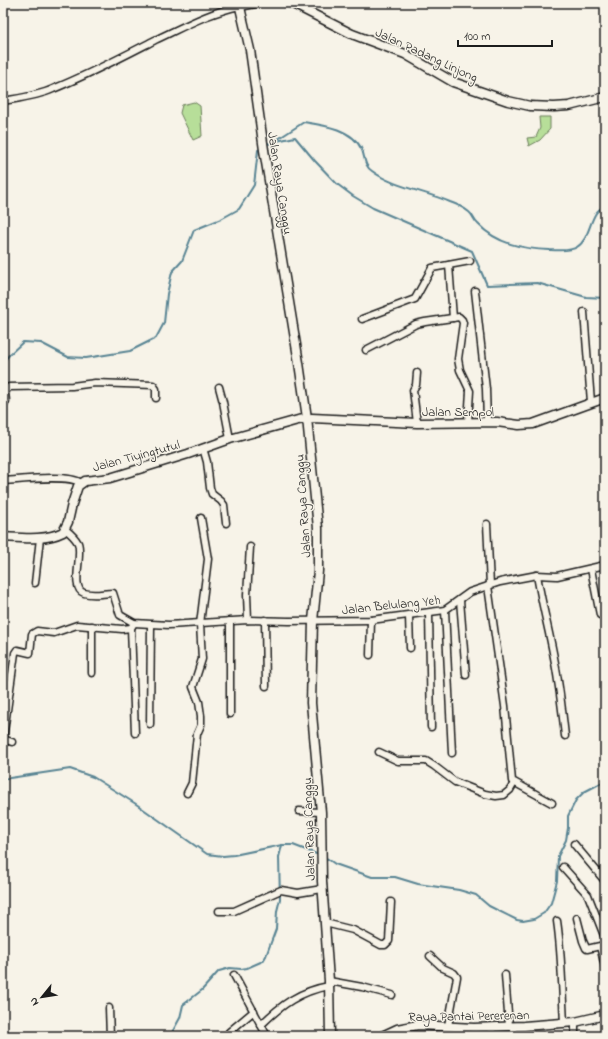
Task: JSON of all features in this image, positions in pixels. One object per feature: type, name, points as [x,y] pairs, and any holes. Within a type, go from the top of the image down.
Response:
[{"type":"street","points":[[3,101],[40,94],[53,89],[202,18],[239,5],[255,3]]},
{"type":"street","name":"Jalan Padang Linjong","points":[[291,3],[352,34],[405,54],[453,82],[508,101],[530,106],[554,107],[569,106],[605,96]]},
{"type":"street","name":"Jalan Raya Canggu","points":[[239,5],[250,50],[264,150],[298,357],[307,418],[318,528],[318,570],[313,621],[312,703],[321,812],[322,889],[329,984],[330,1036]]},
{"type":"street","points":[[362,319],[415,299],[432,268],[470,261]]},
{"type":"street","points":[[449,265],[453,318]]},
{"type":"street","points":[[476,291],[486,389],[487,422]]},
{"type":"street","points":[[584,312],[591,402]]},
{"type":"street","points":[[366,350],[416,324],[459,317],[463,323],[458,359],[460,370],[470,391],[468,422]]},
{"type":"street","points":[[417,373],[416,385],[413,390],[417,423]]},
{"type":"street","points":[[3,405],[6,401],[5,392],[9,387],[72,386],[95,383],[152,385],[156,389],[156,398]]},
{"type":"street","points":[[219,387],[230,439]]},
{"type":"street","name":"Jalan Sempol","points":[[307,418],[417,423],[487,422],[519,425],[533,424],[605,398]]},
{"type":"street","name":"Jalan Tiyingtutul","points":[[65,529],[75,493],[81,483],[89,480],[110,478],[188,454],[261,429],[307,418]]},
{"type":"street","points":[[203,448],[207,462],[210,488],[212,494],[224,505],[226,523]]},
{"type":"street","points":[[3,481],[66,478],[77,480],[81,483]]},
{"type":"street","points":[[187,793],[192,783],[197,734],[201,725],[199,702],[193,687],[202,659],[200,624],[208,559],[201,518]]},
{"type":"street","points":[[487,524],[489,586],[505,706],[511,780],[552,803]]},
{"type":"street","points":[[3,537],[40,538],[60,533],[65,529],[76,539],[79,544],[77,580],[80,591],[90,594],[113,593],[120,615],[132,626],[135,733]]},
{"type":"street","points":[[35,583],[40,538]]},
{"type":"street","points":[[248,620],[247,595],[250,547]]},
{"type":"street","name":"Jalan Belulang Yeh","points":[[12,742],[3,739],[15,653],[17,650],[30,653],[32,634],[37,631],[54,633],[77,625],[122,630],[132,626],[200,624],[248,620],[371,620],[409,616],[446,610],[470,592],[500,582],[537,575],[557,576],[605,565]]},
{"type":"street","points":[[591,569],[600,615]]},
{"type":"street","points":[[537,575],[558,680],[565,736]]},
{"type":"street","points":[[460,600],[466,675]]},
{"type":"street","points":[[446,610],[452,754]]},
{"type":"street","points":[[429,613],[431,727]]},
{"type":"street","points":[[409,616],[410,648]]},
{"type":"street","points":[[265,620],[266,686]]},
{"type":"street","points":[[370,655],[371,620]]},
{"type":"street","points":[[230,621],[230,714]]},
{"type":"street","points":[[150,724],[151,625]]},
{"type":"street","points":[[92,626],[92,674]]},
{"type":"street","points":[[380,752],[398,761],[426,761],[455,782],[486,794],[496,796],[504,795],[510,790],[514,783]]},
{"type":"street","points":[[299,811],[321,812]]},
{"type":"street","points":[[574,844],[605,881]]},
{"type":"street","points":[[563,867],[588,895],[605,938]]},
{"type":"street","points":[[220,911],[234,911],[282,890],[298,893],[322,889]]},
{"type":"street","points":[[325,923],[353,930],[381,945],[385,944],[389,941],[391,902]]},
{"type":"street","points":[[578,918],[583,942],[586,948],[588,949],[602,944],[605,967]]},
{"type":"street","points":[[557,921],[564,1023]]},
{"type":"street","points":[[430,956],[443,968],[454,973],[457,977],[448,1026]]},
{"type":"street","points":[[234,975],[267,1036]]},
{"type":"street","points":[[505,975],[511,1026],[515,1036]]},
{"type":"street","points":[[261,1025],[276,1010],[301,994],[329,984],[362,987],[392,995]]},
{"type":"street","points":[[109,1008],[110,1036]]},
{"type":"street","points":[[229,1032],[254,1011]]},
{"type":"street","name":"Raya Pantai Pererenan","points":[[382,1036],[403,1028],[418,1025],[448,1026],[474,1032],[492,1032],[511,1026],[575,1022],[605,1015]]},
{"type":"street","points":[[575,1022],[575,1036]]},
{"type":"green space","points":[[194,102],[200,106],[202,136],[193,140],[180,113],[182,105]]},
{"type":"green space","points":[[539,117],[550,117],[550,129],[540,140],[529,146],[527,138],[536,137],[540,128]]},
{"type":"waterway","points":[[275,141],[304,122],[337,129],[352,137],[358,143],[362,150],[367,167],[372,171],[399,185],[460,206],[469,212],[485,231],[502,241],[520,247],[550,250],[574,249],[584,240],[596,213],[605,205]]},
{"type":"waterway","points":[[266,145],[272,142],[295,137],[337,184],[353,196],[373,208],[472,251],[487,285],[537,283],[586,297],[605,298]]},
{"type":"waterway","points":[[3,362],[23,342],[41,343],[68,357],[86,358],[130,351],[156,338],[164,323],[167,294],[172,272],[182,261],[194,230],[221,219],[239,209],[254,185],[258,150],[261,148]]},
{"type":"waterway","points":[[3,779],[70,769],[93,777],[136,804],[207,854],[223,856],[234,855],[282,845],[293,845],[319,855]]},
{"type":"waterway","points":[[325,857],[335,864],[372,877],[395,877],[418,884],[459,890],[476,895],[489,906],[517,920],[523,921],[534,919],[544,913],[551,903],[557,881],[558,856],[566,840],[568,816],[576,800],[584,792],[605,781]]},
{"type":"waterway","points":[[170,1036],[180,1018],[183,1005],[202,990],[219,971],[230,968],[247,968],[263,961],[266,956],[276,929],[277,911],[280,899],[279,857],[282,845]]}]
